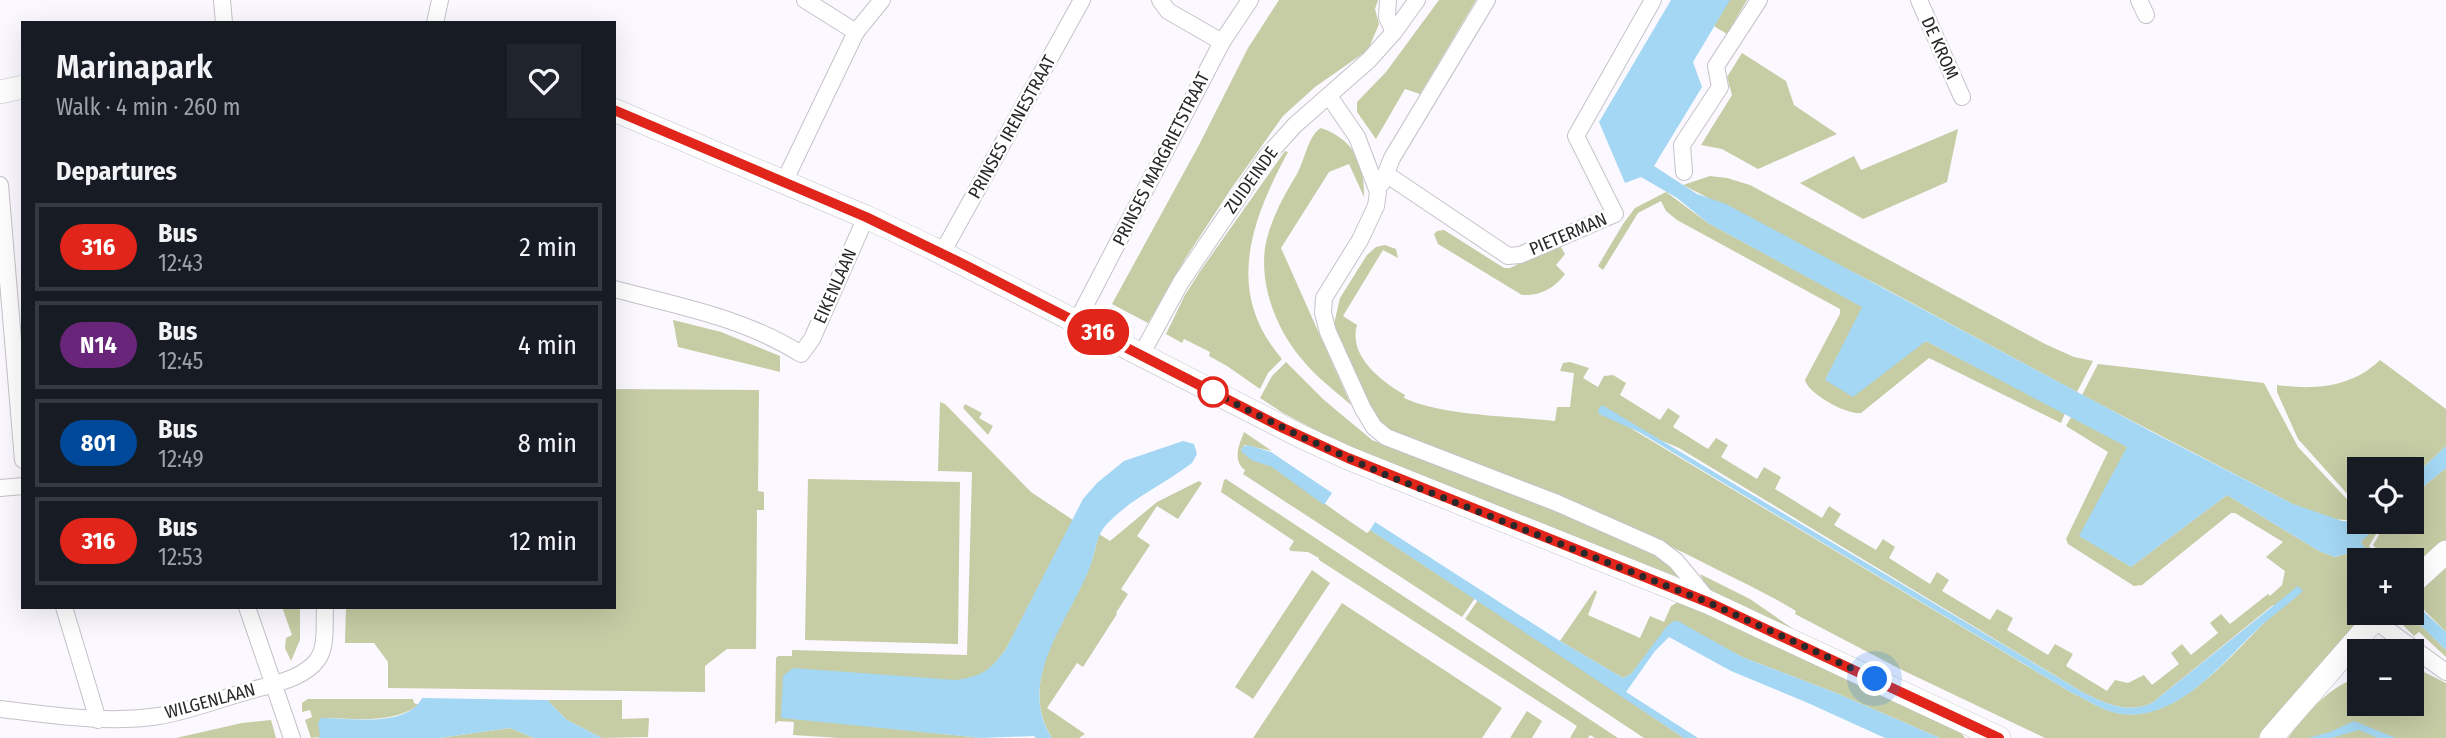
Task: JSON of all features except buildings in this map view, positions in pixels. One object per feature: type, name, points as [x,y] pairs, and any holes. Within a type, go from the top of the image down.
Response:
[{"type":"main road","points":[[0,92],[21,87]]},
{"type":"main road","points":[[616,111],[866,217],[942,253],[1300,436],[1386,475],[1710,603],[1987,735]]},
{"type":"main road","points":[[2424,572],[2446,552]]},
{"type":"main road","points":[[2271,738],[2370,625]]},
{"type":"street","points":[[222,0],[224,21]]},
{"type":"street","points":[[435,21],[440,0]]},
{"type":"street","points":[[805,0],[856,32]]},
{"type":"street","points":[[784,182],[856,32],[881,0]]},
{"type":"street","name":"PRINSES IRENESTRAAT","points":[[942,253],[1082,0]]},
{"type":"street","points":[[1160,0],[1168,11],[1222,42]]},
{"type":"street","name":"PRINSES MARGRIETSTRAAT","points":[[1077,321],[1222,42],[1250,0]]},
{"type":"street","points":[[1388,0],[1387,17],[1394,32]]},
{"type":"street","name":"ZUIDEINDE","points":[[1141,355],[1181,282],[1266,157],[1296,125],[1369,60],[1417,0]]},
{"type":"street","points":[[1487,0],[1392,158],[1378,192],[1376,206],[1360,240],[1324,298],[1323,313],[1328,332],[1374,427],[1398,444],[1557,503],[1659,548],[1675,561],[1710,603]]},
{"type":"street","name":"PIETERMAN","points":[[1385,174],[1508,256],[1520,255],[1615,214],[1576,136],[1653,0]]},
{"type":"street","points":[[1684,172],[1682,145],[1720,88],[1716,66],[1759,0]]},
{"type":"street","name":"DE KROM","points":[[1919,0],[1962,97]]},
{"type":"street","points":[[2139,0],[2146,15]]},
{"type":"street","points":[[1329,96],[1357,137],[1378,192]]},
{"type":"street","points":[[0,186],[21,436]]},
{"type":"street","name":"EIKENLAAN","points":[[616,290],[735,321],[779,340],[802,354],[812,339],[866,217]]},
{"type":"street","points":[[0,488],[21,486]]},
{"type":"street","points":[[65,609],[98,720]]},
{"type":"street","points":[[248,609],[292,738]]},
{"type":"street","name":"WILGENLAAN","points":[[0,709],[98,720],[160,716],[274,683],[310,669],[317,661],[323,644],[325,609]]},
{"type":"street","points":[[2389,625],[2446,672]]},
{"type":"green space","points":[[1279,0],[1378,0],[1375,9],[1379,24],[1368,50],[1315,87],[1283,116],[1185,259],[1148,323],[1112,304],[1199,145],[1248,48]]},
{"type":"green space","points":[[1439,0],[1476,0],[1420,94],[1405,89],[1376,139],[1357,112],[1357,102],[1386,72]]},
{"type":"green space","points":[[1671,0],[1747,0],[1727,34]]},
{"type":"green space","points":[[1742,53],[1786,81],[1794,105],[1837,134],[1758,169],[1722,149],[1701,145],[1732,95],[1727,77]]},
{"type":"green space","points":[[1321,128],[1341,139],[1355,154],[1362,173],[1364,197],[1349,164],[1329,172],[1281,248],[1351,405],[1311,370],[1291,346],[1277,320],[1265,277],[1265,248],[1273,219],[1300,168],[1310,142]]},
{"type":"green space","points":[[1958,129],[1947,182],[1863,219],[1800,183],[1854,156],[1861,170]]},
{"type":"green space","points":[[1285,151],[1288,152],[1263,204],[1249,256],[1253,308],[1264,334],[1282,359],[1268,373],[1260,389],[1209,356],[1210,352],[1184,339],[1182,343],[1166,334],[1201,270]]},
{"type":"green space","points":[[1710,176],[1750,185],[2045,344],[2074,357],[2093,361],[2077,392],[1884,288],[1683,185]]},
{"type":"green space","points":[[1666,192],[1708,223],[1863,307],[1825,380],[1926,341],[2065,413],[2061,423],[1929,358],[1861,413],[1847,411],[1829,402],[1813,391],[1805,380],[1840,314],[1840,309],[1677,220],[1666,211],[1661,201],[1638,213],[1603,270],[1598,266],[1635,208]]},
{"type":"green space","points":[[1444,230],[1504,268],[1510,268],[1557,246],[1561,247],[1565,254],[1556,265],[1565,274],[1546,290],[1522,295],[1438,244],[1434,234]]},
{"type":"green space","points":[[1385,245],[1396,249],[1398,258],[1383,250],[1343,316],[1357,325],[1355,336],[1362,357],[1386,383],[1405,395],[1404,398],[1457,412],[1555,421],[1557,407],[1570,407],[1574,373],[1560,371],[1563,363],[1570,362],[1589,368],[1583,378],[1598,387],[1604,376],[1613,375],[1626,383],[1620,395],[1660,420],[1668,408],[1680,416],[1673,427],[1708,449],[1716,438],[1728,445],[1721,457],[1757,479],[1764,467],[1781,477],[1775,489],[1822,518],[1829,506],[1841,514],[1834,525],[1876,550],[1883,539],[1895,547],[1889,558],[1930,584],[1937,572],[1949,580],[1942,591],[1990,620],[1997,609],[2013,618],[2007,630],[2048,655],[2055,644],[2073,654],[2066,666],[2107,691],[2115,680],[2128,683],[2144,675],[2152,685],[2179,664],[2171,653],[2182,644],[2191,655],[2218,633],[2210,623],[2221,614],[2230,624],[2268,594],[2270,596],[2282,585],[2285,571],[2266,557],[2283,542],[2231,513],[2142,585],[2134,586],[2068,544],[2066,539],[2108,452],[2066,426],[2071,417],[2128,447],[2080,536],[2131,567],[2227,495],[2319,551],[2335,557],[2347,553],[2347,625],[2360,625],[2259,738],[2045,738],[1900,669],[1795,614],[1796,611],[1768,595],[1681,551],[1561,499],[1399,436],[1383,425],[1371,408],[1334,324],[1340,298],[1367,255],[1376,247]],"holes":[[[1627,426],[1679,448],[2084,693],[2126,708],[2152,703],[2273,605],[2274,613],[2225,663],[2186,695],[2166,706],[2144,713],[2115,713],[2072,693]]]},
{"type":"green space","points":[[673,320],[721,332],[780,356],[780,372],[678,347]]},
{"type":"green space","points":[[2380,360],[2446,409],[2446,446],[2424,467],[2424,457],[2347,457],[2347,494],[2298,439],[2277,392],[2277,385],[2332,385],[2369,369]]},
{"type":"green space","points":[[1286,362],[1324,400],[1372,440],[1566,514],[1659,555],[1680,578],[1344,445],[1283,413],[1260,398],[1272,376]]},
{"type":"green space","points":[[2098,364],[2264,383],[2298,447],[2347,499],[2347,520],[2332,519],[2293,504],[2082,395]]},
{"type":"green space","points":[[616,389],[759,390],[758,491],[764,492],[764,510],[757,510],[756,649],[727,649],[705,666],[705,692],[388,688],[388,662],[374,643],[345,643],[346,609],[616,609]]},
{"type":"green space","points":[[940,402],[1031,492],[1073,520],[1006,649],[991,668],[979,677],[781,717],[982,738],[839,738],[793,735],[794,722],[778,721],[775,724],[778,656],[792,656],[792,650],[967,655],[972,472],[938,471]]},
{"type":"green space","points":[[965,404],[982,413],[979,418],[993,426],[988,435],[963,408]]},
{"type":"green space","points":[[1244,432],[1272,451],[1245,445],[1241,449],[1249,457],[1273,467],[1367,533],[1370,530],[1475,598],[1462,617],[1243,474],[1245,470],[1239,462],[1238,452]]},
{"type":"green space","points":[[2446,468],[2446,541],[2424,562],[2424,548],[2376,548],[2373,545],[2378,534],[2424,534],[2424,486]]},
{"type":"green space","points":[[808,479],[960,482],[958,644],[805,640]]},
{"type":"green space","points":[[1226,479],[1618,738],[1595,738],[1590,735],[1588,738],[1570,738],[1577,726],[1319,558],[1308,552],[1291,551],[1289,549],[1294,541],[1221,492]]},
{"type":"green space","points":[[1199,481],[1202,483],[1178,519],[1157,506],[1137,536],[1150,545],[1121,589],[1128,594],[1083,667],[1077,663],[1047,708],[1085,734],[1079,738],[1052,738],[1042,716],[1039,694],[1042,672],[1049,650],[1090,566],[1099,534],[1110,541],[1157,502]]},
{"type":"green space","points":[[2367,534],[2376,534],[2369,546],[2371,548],[2363,548],[2362,539]]},
{"type":"green space","points":[[2446,565],[2446,632],[2424,610],[2424,585]]},
{"type":"green space","points":[[1312,570],[1330,583],[1253,699],[1235,687]]},
{"type":"green space","points":[[1700,574],[1750,599],[1796,631],[1708,589]]},
{"type":"green space","points":[[1595,590],[1597,592],[1588,615],[1640,638],[1650,616],[1664,622],[1671,606],[1680,601],[1758,634],[1961,733],[1965,738],[1940,738],[1836,693],[1742,657],[1674,621],[1631,674],[1623,678],[1560,641]]},
{"type":"green space","points":[[1478,600],[1684,738],[1644,738],[1465,619]]},
{"type":"green space","points":[[1342,603],[1502,708],[1482,738],[1253,738]]},
{"type":"green space","points":[[283,609],[300,609],[300,640],[291,661],[285,648],[286,638],[292,635]]},
{"type":"green space","points":[[2403,625],[2420,625],[2446,650],[2446,657],[2419,632],[2414,636]]},
{"type":"green space","points":[[2424,672],[2446,683],[2446,738],[2288,738],[2319,702],[2347,682],[2347,716],[2424,716]]},
{"type":"green space","points":[[308,699],[413,699],[414,703],[419,705],[384,718],[321,718],[320,737],[311,738],[305,720],[312,717],[310,710],[302,712],[302,703]]},
{"type":"green space","points":[[547,700],[622,700],[622,719],[649,718],[648,737],[602,738],[567,720]]},
{"type":"green space","points":[[1527,711],[1542,721],[1532,738],[1510,738]]},
{"type":"green space","points":[[271,720],[276,738],[176,738],[242,723]]},
{"type":"green space","points":[[510,728],[534,738],[439,738]]},
{"type":"water","points":[[1671,0],[1730,0],[1693,62],[1702,87],[1654,166],[1697,194],[1726,204],[2152,432],[2293,504],[2347,521],[2347,534],[2369,534],[2361,542],[2365,548],[2347,548],[2347,553],[2335,557],[2319,551],[2227,495],[2131,567],[2079,536],[2127,447],[1926,341],[1853,397],[1825,380],[1862,307],[1708,223],[1677,198],[1641,177],[1625,183],[1599,122]]},
{"type":"water","points":[[1602,405],[2084,693],[2117,706],[2134,708],[2152,703],[2298,586],[2303,591],[2182,698],[2163,708],[2142,714],[2115,713],[2072,693],[1639,432],[1599,414],[1598,410]]},
{"type":"water","points":[[1183,441],[1194,444],[1197,454],[1192,463],[1126,507],[1100,534],[1091,564],[1050,649],[1043,671],[1039,694],[1042,716],[1052,738],[982,738],[781,718],[783,676],[793,668],[956,680],[973,677],[985,671],[1006,649],[1083,499],[1097,483],[1124,461]]},
{"type":"water","points":[[1248,445],[1271,452],[1332,493],[1324,505],[1272,467],[1251,460],[1241,451],[1242,447]]},
{"type":"water","points":[[2446,446],[2446,468],[2424,486],[2424,467]]},
{"type":"water","points":[[1375,522],[1560,641],[1623,678],[1631,674],[1667,626],[1678,621],[1742,657],[1836,693],[1940,738],[1885,738],[1731,671],[1669,637],[1655,651],[1626,692],[1698,738],[1684,738],[1370,530]]},
{"type":"water","points":[[2424,612],[2446,632],[2446,650],[2420,625],[2424,625]]},
{"type":"water","points":[[422,698],[547,700],[567,720],[602,738],[534,738],[510,728],[439,738],[318,738],[318,723],[321,718],[391,718],[415,707]]},
{"type":"water","points":[[2354,721],[2396,738],[2378,738],[2359,730],[2331,738],[2308,738],[2330,732]]},
{"type":"bus line","name":"316","points":[[616,111],[866,217],[1077,321],[1283,428],[1348,458],[1710,603],[1999,738]]},
{"type":"route","points":[[1213,392],[1208,390],[1386,475],[1710,603],[1875,679]]}]
